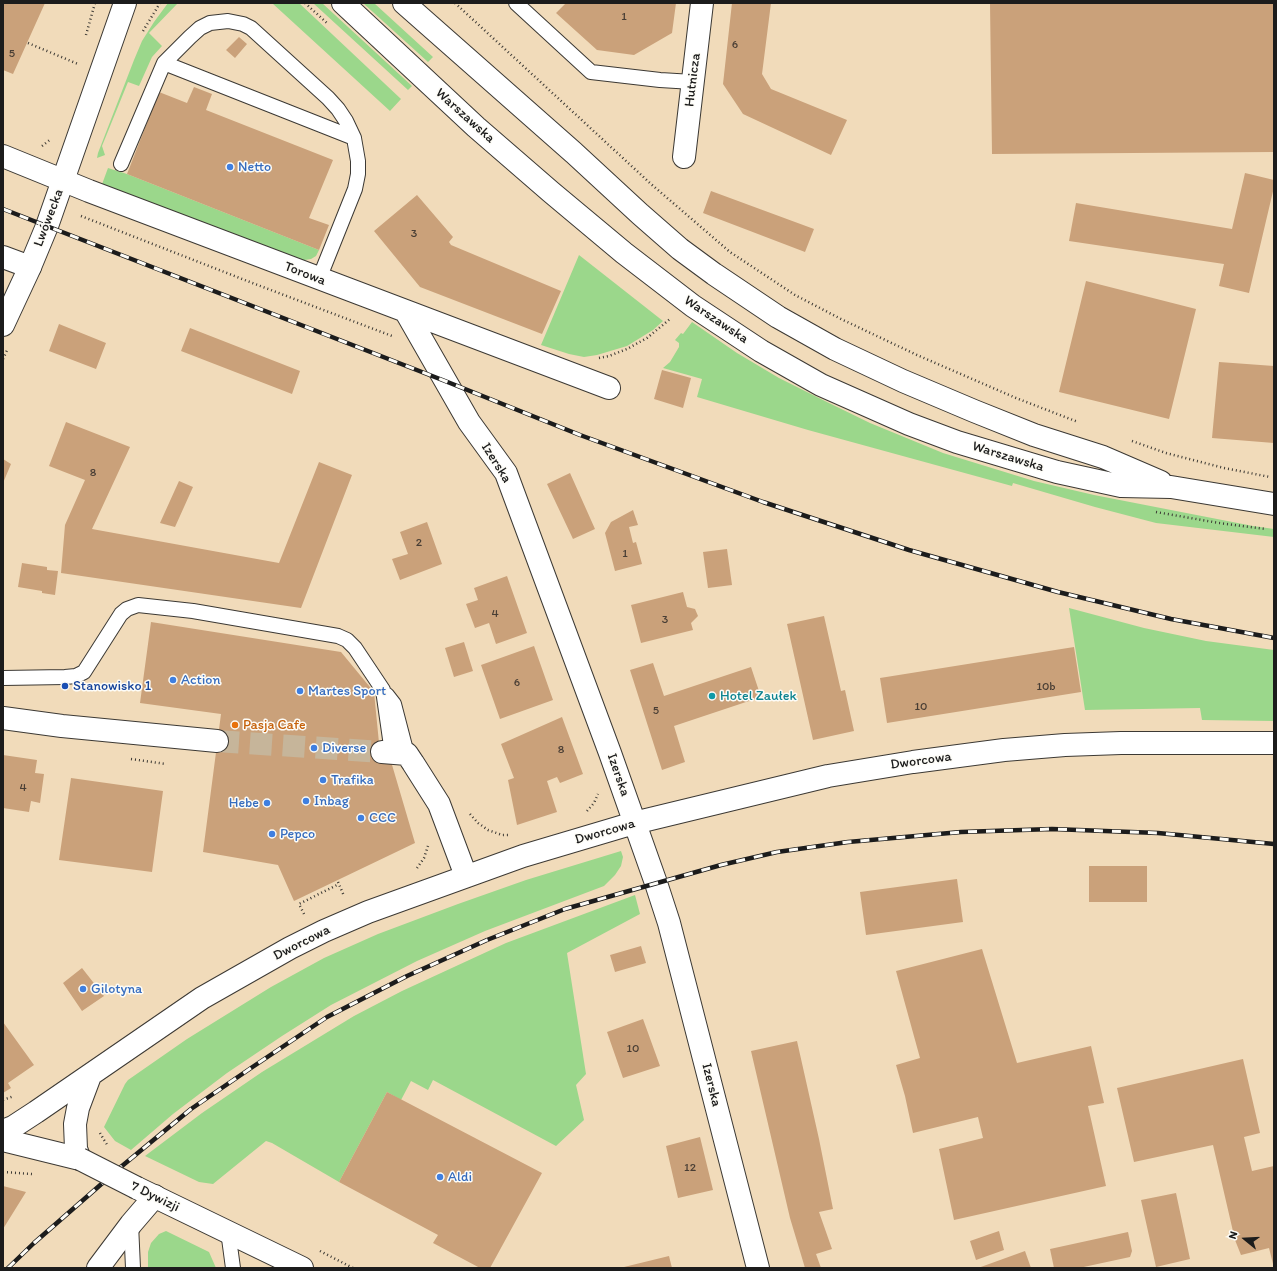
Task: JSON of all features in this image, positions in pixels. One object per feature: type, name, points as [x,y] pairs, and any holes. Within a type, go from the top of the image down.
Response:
[{"type":"street","name":"Lwówecka","points":[[88,107],[112,3]]},
{"type":"street","name":"Lwówecka","points":[[3,325],[47,226],[125,3]]},
{"type":"street","points":[[112,38],[128,15],[139,3]]},
{"type":"street","name":"Warszawska","points":[[343,3],[476,127],[624,253],[693,306],[761,351],[821,385],[909,424],[957,442],[1057,472],[1121,486],[1171,487],[1274,504]]},
{"type":"street","name":"Warszawska","points":[[404,3],[680,249],[778,317],[835,349],[903,381],[1034,435],[1103,457],[1171,487]]},
{"type":"street","name":"Hutnicza","points":[[684,157],[702,3]]},
{"type":"street","name":"Torowa","points":[[3,156],[63,181],[609,388]]},
{"type":"street","points":[[3,257],[30,267]]},
{"type":"street","name":"Izerska","points":[[406,312],[469,422],[506,473],[599,723],[656,883],[682,972],[758,1268]]},
{"type":"street","points":[[3,718],[217,741]]},
{"type":"street","name":"Dworcowa","points":[[3,1132],[13,1127],[90,1076],[155,1029],[202,998],[290,948],[368,912],[523,856],[634,823],[828,776],[913,762],[1004,750],[1065,744],[1121,742],[1274,744]]},
{"type":"street","points":[[394,753],[439,804],[466,876]]},
{"type":"street","points":[[80,1159],[76,1149],[75,1124],[78,1108],[90,1076]]},
{"type":"street","name":"7 Dywizji","points":[[3,1140],[80,1159],[302,1268]]},
{"type":"street","points":[[98,1268],[131,1224],[146,1192]]},
{"type":"lane","points":[[516,3],[591,72],[660,80],[693,82]]},
{"type":"lane","points":[[121,164],[164,63],[200,28],[210,23],[228,21],[243,24],[251,28],[328,98],[346,121],[354,138],[358,161],[358,174],[355,189],[319,279]]},
{"type":"lane","points":[[164,63],[354,138]]},
{"type":"lane","points":[[3,678],[76,676],[84,672],[121,614],[127,609],[138,605],[193,611],[338,636],[347,640],[355,648],[394,704],[394,753]]},
{"type":"lane","points":[[131,1224],[133,1268]]},
{"type":"lane","points":[[228,1231],[233,1268]]},
{"type":"path","points":[[455,3],[651,184],[730,252],[795,294],[841,319],[917,355],[1016,398],[1082,424]]},
{"type":"path","points":[[28,43],[78,64]]},
{"type":"path","points":[[79,215],[396,338]]},
{"type":"path","points":[[1125,439],[1173,455],[1224,468],[1274,478]]},
{"type":"path","points":[[585,812],[594,803],[598,796],[599,788]]},
{"type":"path","points":[[414,872],[424,858],[429,842]]},
{"type":"path","points":[[305,915],[299,904],[338,883],[347,901]]},
{"type":"green space","points":[[168,3],[178,3],[149,33],[162,46],[152,57],[139,86],[128,82],[102,146],[105,155],[97,158],[142,41]]},
{"type":"green space","points":[[272,3],[299,3],[401,99],[390,111]]},
{"type":"green space","points":[[313,3],[322,3],[412,86],[408,90]]},
{"type":"green space","points":[[363,3],[374,3],[433,57],[428,62]]},
{"type":"green space","points":[[108,168],[127,174],[319,250],[316,256],[311,259],[298,261],[101,187]]},
{"type":"green space","points":[[579,255],[663,321],[653,330],[627,346],[597,355],[584,357],[541,345]]},
{"type":"green space","points":[[692,322],[737,353],[779,378],[870,423],[943,453],[1034,481],[1094,495],[1274,529],[1274,537],[1156,523],[1013,483],[1012,486],[808,430],[697,397],[702,379],[663,368],[670,362],[679,347],[679,343],[675,340],[681,333],[683,334]]},
{"type":"green space","points":[[1069,608],[1144,628],[1206,641],[1274,650],[1274,721],[1202,720],[1200,708],[1085,710]]},
{"type":"green space","points":[[621,851],[623,857],[621,866],[615,875],[604,886],[485,931],[417,961],[331,1005],[227,1073],[173,1114],[131,1150],[115,1141],[104,1127],[128,1080],[187,1039],[271,987],[324,958],[378,934],[458,904],[526,880]]},
{"type":"green space","points":[[635,895],[640,914],[567,953],[586,1074],[576,1085],[584,1120],[556,1146],[433,1080],[428,1090],[411,1081],[401,1100],[387,1092],[339,1182],[266,1141],[213,1184],[199,1182],[145,1156],[202,1113],[262,1072],[354,1016],[402,991],[506,943]]},
{"type":"green space","points":[[166,1231],[209,1252],[216,1268],[148,1268],[148,1252],[151,1243],[159,1234]]},
{"type":"building","points":[[3,3],[45,3],[13,74],[3,70]]},
{"type":"building","points":[[566,3],[676,3],[672,33],[634,55],[597,50],[556,13]]},
{"type":"building","points":[[732,3],[771,3],[762,74],[771,89],[847,120],[831,155],[743,114],[723,84]]},
{"type":"building","points":[[990,3],[1274,3],[1274,152],[992,154]]},
{"type":"building","points":[[239,37],[247,44],[235,58],[226,50]]},
{"type":"building","name":"Netto","points":[[194,87],[212,94],[206,110],[333,160],[309,218],[329,225],[319,250],[127,174],[159,92],[187,103]]},
{"type":"building","points":[[1245,173],[1274,180],[1274,187],[1249,293],[1219,286],[1224,264],[1069,241],[1076,203],[1232,229]]},
{"type":"building","points":[[711,191],[814,229],[805,252],[703,213]]},
{"type":"building","points":[[417,195],[453,237],[449,242],[451,245],[561,291],[542,334],[420,287],[374,231]]},
{"type":"building","points":[[1086,281],[1196,309],[1169,419],[1059,392]]},
{"type":"building","points":[[59,324],[106,343],[96,369],[49,351]]},
{"type":"building","points":[[190,328],[300,371],[292,394],[181,351]]},
{"type":"building","points":[[1219,362],[1274,366],[1274,443],[1212,438]]},
{"type":"building","points":[[662,370],[691,378],[683,408],[654,399]]},
{"type":"building","points":[[66,422],[130,447],[92,529],[279,563],[319,462],[352,475],[301,608],[61,573],[65,525],[85,480],[49,466]]},
{"type":"building","points":[[3,459],[11,464],[3,483]]},
{"type":"building","points":[[570,473],[595,529],[573,539],[547,484]]},
{"type":"building","points":[[179,481],[193,487],[175,527],[160,523]]},
{"type":"building","points":[[633,510],[638,525],[629,527],[633,543],[636,542],[642,564],[615,571],[605,533],[611,522]]},
{"type":"building","points":[[427,522],[442,564],[400,580],[392,559],[408,554],[400,532]]},
{"type":"building","points":[[727,549],[732,585],[708,588],[703,552]]},
{"type":"building","points":[[22,563],[47,567],[47,570],[58,571],[55,595],[18,587]]},
{"type":"building","points":[[507,576],[527,633],[496,644],[489,623],[475,628],[466,604],[478,600],[474,588]]},
{"type":"building","points":[[683,592],[687,607],[695,609],[698,616],[691,623],[693,630],[641,643],[631,605]]},
{"type":"building","points":[[824,616],[841,691],[845,690],[854,731],[813,740],[787,624]]},
{"type":"building","name":"Inbag","points":[[151,622],[341,652],[374,692],[380,753],[390,758],[415,843],[294,901],[278,865],[203,852],[221,714],[140,703]]},
{"type":"building","points":[[464,642],[473,671],[454,677],[445,648]]},
{"type":"building","points":[[534,646],[553,700],[500,719],[481,665]]},
{"type":"building","points":[[1074,647],[1081,692],[887,723],[880,678]]},
{"type":"building","points":[[653,663],[664,696],[751,667],[761,697],[674,726],[685,762],[662,770],[630,670]]},
{"type":"building","points":[[562,717],[583,774],[560,783],[557,777],[547,781],[557,812],[517,825],[508,780],[514,778],[501,744]]},
{"type":"building","points":[[3,755],[37,760],[35,773],[44,774],[40,803],[31,801],[29,812],[3,808]]},
{"type":"building","points":[[71,778],[163,791],[152,872],[59,860]]},
{"type":"building","points":[[1089,866],[1147,866],[1147,902],[1089,902]]},
{"type":"building","points":[[957,879],[963,922],[866,935],[860,892]]},
{"type":"building","points":[[641,946],[646,963],[615,972],[610,955]]},
{"type":"building","points":[[982,949],[1017,1063],[1091,1046],[1104,1103],[1088,1106],[1106,1186],[954,1220],[939,1149],[983,1138],[978,1117],[913,1133],[905,1096],[896,1065],[920,1058],[896,971]]},
{"type":"building","name":"Gilotyna","points":[[82,968],[104,996],[82,1011],[63,983]]},
{"type":"building","points":[[643,1019],[660,1066],[623,1078],[607,1032]]},
{"type":"building","points":[[3,1022],[34,1065],[8,1083],[11,1088],[3,1093]]},
{"type":"building","points":[[797,1041],[833,1209],[819,1212],[832,1249],[816,1254],[821,1268],[805,1268],[790,1218],[751,1051]]},
{"type":"building","points":[[1243,1059],[1260,1133],[1244,1137],[1252,1171],[1274,1166],[1274,1268],[1269,1248],[1241,1255],[1235,1240],[1213,1145],[1134,1162],[1117,1088]]},
{"type":"building","name":"Aldi","points":[[387,1092],[542,1173],[490,1268],[480,1268],[433,1243],[438,1235],[339,1182]]},
{"type":"building","points":[[700,1137],[713,1190],[678,1198],[666,1146]]},
{"type":"building","points":[[3,1186],[26,1192],[3,1229]]},
{"type":"building","points":[[1176,1193],[1190,1259],[1156,1267],[1141,1200]]},
{"type":"building","points":[[999,1231],[1004,1250],[976,1260],[970,1241]]},
{"type":"building","points":[[1128,1232],[1132,1251],[1130,1257],[1079,1268],[1054,1268],[1050,1249]]},
{"type":"building","points":[[1025,1251],[1031,1268],[978,1268]]},
{"type":"building","points":[[669,1256],[672,1268],[624,1268],[624,1267]]},
{"type":"tunnel","points":[[217,741],[382,752]]},
{"type":"railway","points":[[3,209],[580,435],[763,502],[909,550],[1058,592],[1171,619],[1274,638]]},
{"type":"railway","points":[[8,1268],[34,1243],[122,1166],[191,1109],[327,1017],[407,976],[487,940],[565,909],[721,865],[777,852],[848,842],[961,832],[1052,829],[1158,833],[1274,844]]},
{"type":"place","name":"Netto","points":[[230,167]]},
{"type":"place","name":"Action","points":[[173,680]]},
{"type":"place","name":"Stanowisko 1","points":[[65,686]]},
{"type":"place","name":"Martes Sport","points":[[300,691]]},
{"type":"place","name":"Hotel Zaułek","points":[[712,696]]},
{"type":"place","name":"Pasja Cafe","points":[[235,725]]},
{"type":"place","name":"Diverse","points":[[314,748]]},
{"type":"place","name":"Trafika","points":[[323,780]]},
{"type":"place","name":"Inbag","points":[[306,801]]},
{"type":"place","name":"Hebe","points":[[267,803]]},
{"type":"place","name":"CCC","points":[[361,818]]},
{"type":"place","name":"Pepco","points":[[272,834]]},
{"type":"place","name":"Gilotyna","points":[[83,989]]},
{"type":"place","name":"Aldi","points":[[440,1177]]}]
